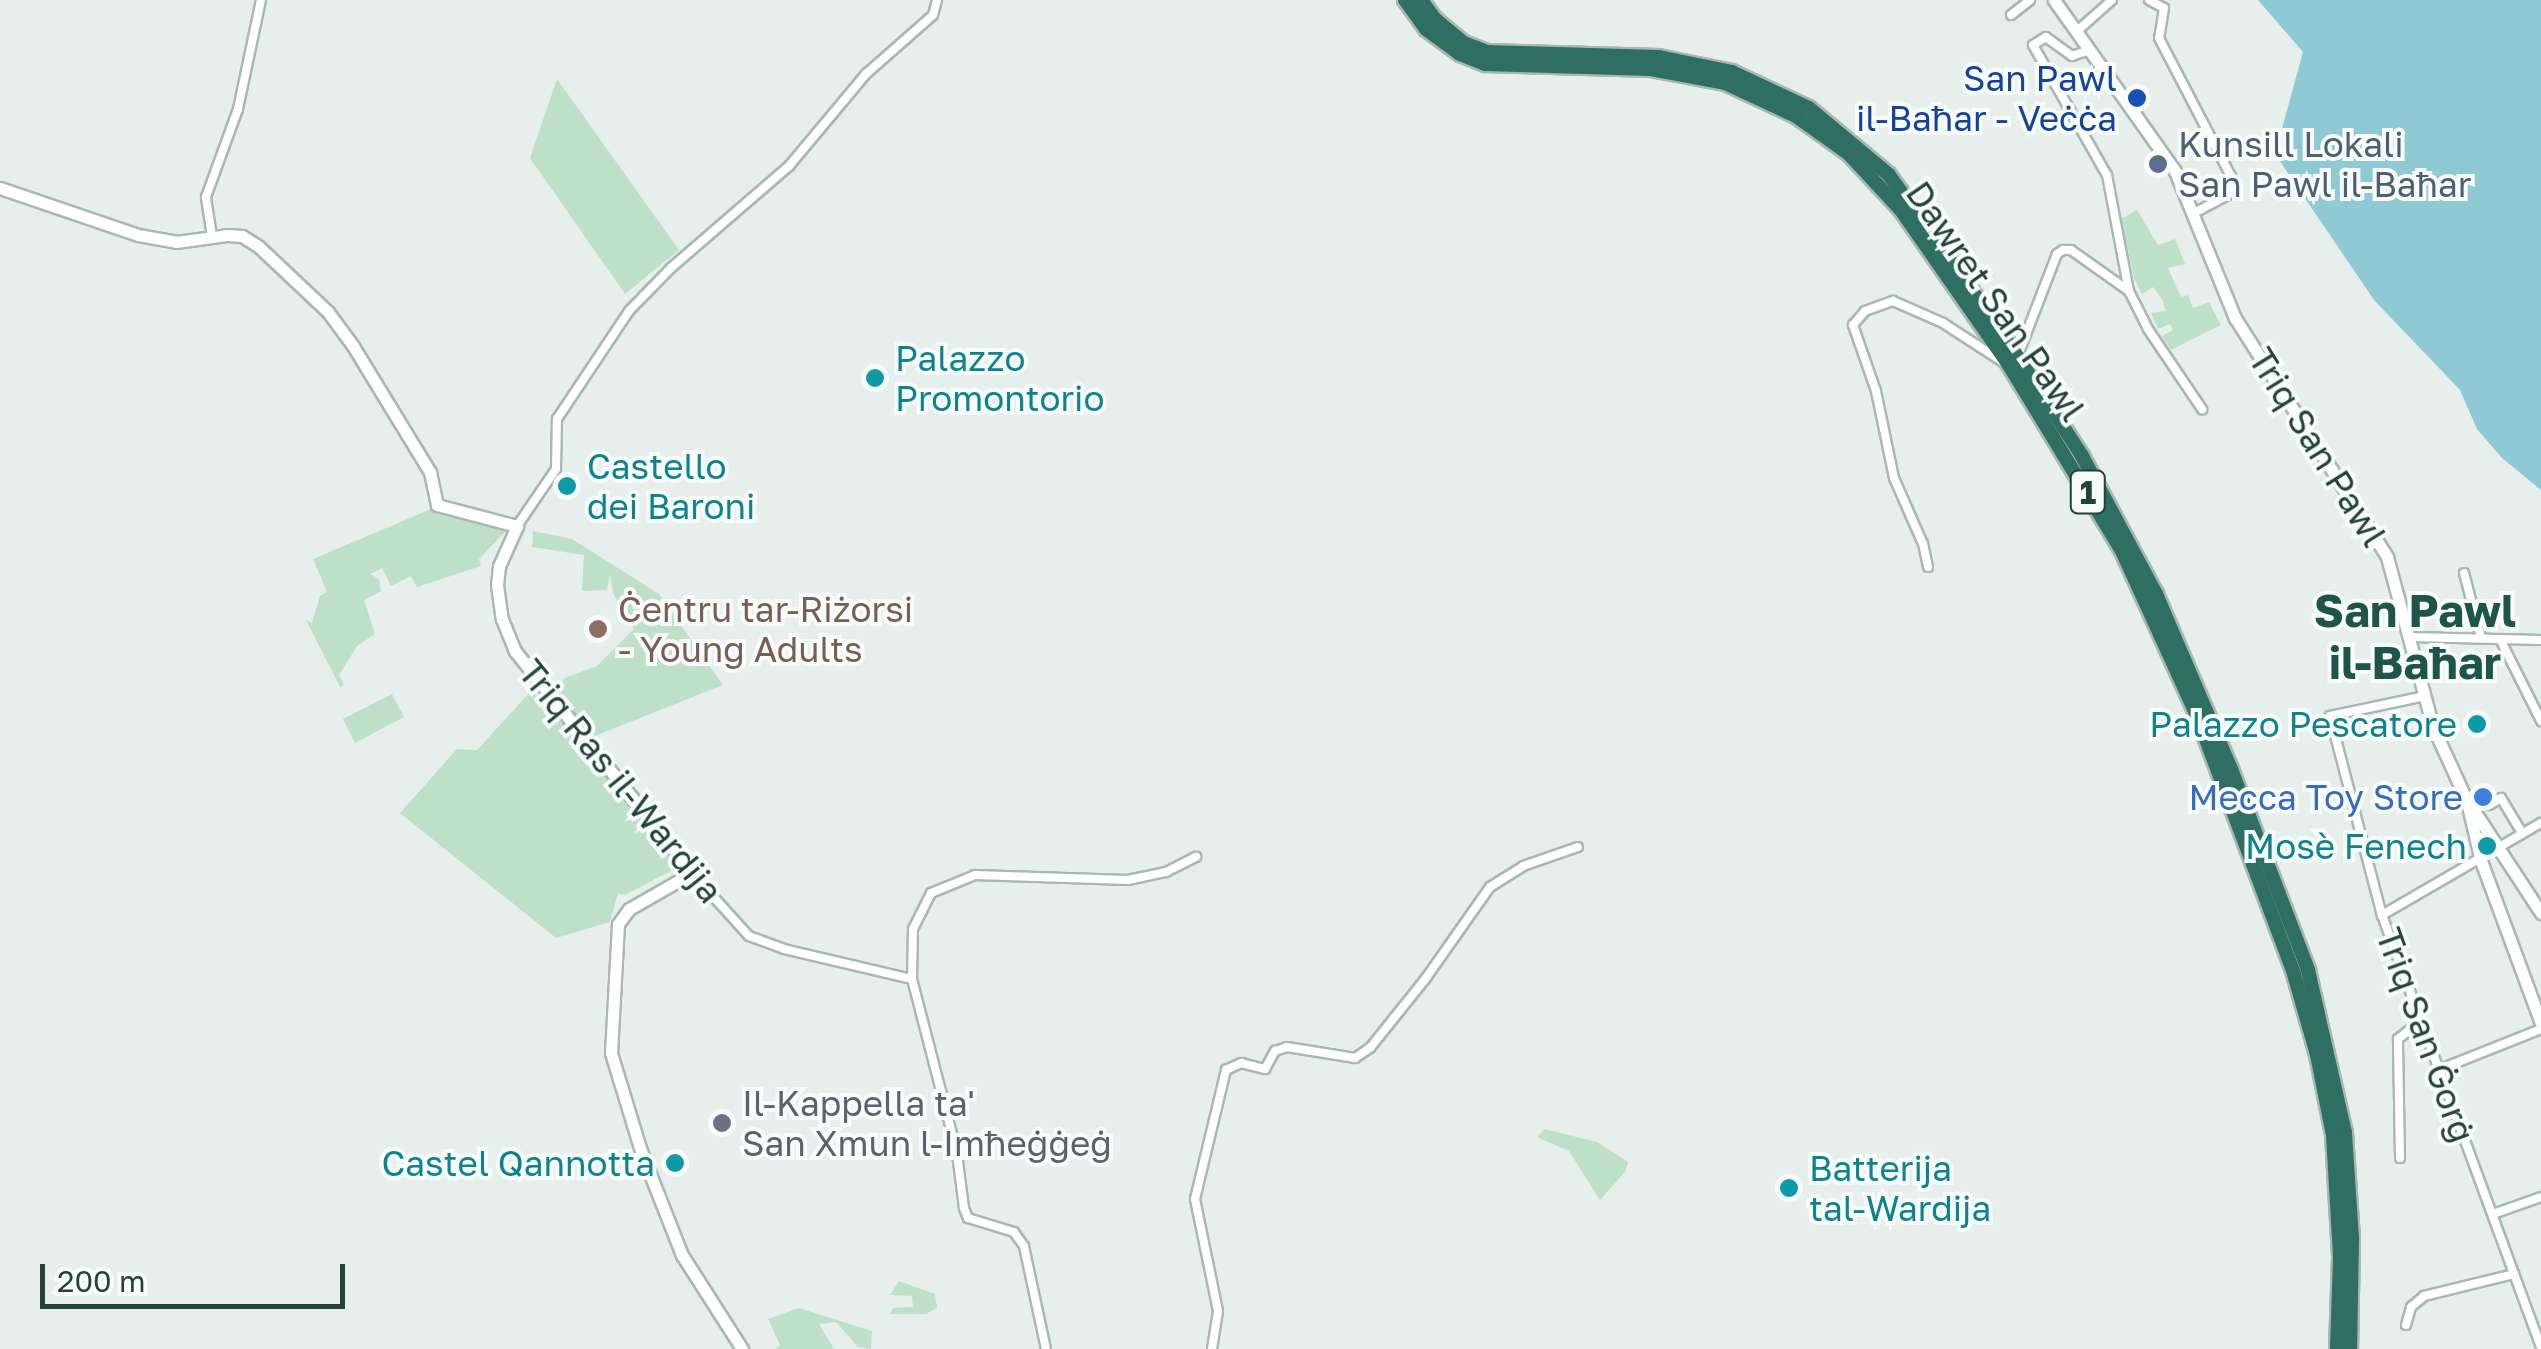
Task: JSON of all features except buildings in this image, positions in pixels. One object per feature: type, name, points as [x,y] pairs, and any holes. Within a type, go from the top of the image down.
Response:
[{"type":"highway","name":"Dawret San Pawl","points":[[1406,0],[1426,30],[1460,54],[1484,64],[1651,69],[1725,83],[1796,116],[1849,154],[1901,210],[2082,456],[2156,594],[2231,769],[2308,970],[2346,1134],[2352,1239],[2350,1349]]},
{"type":"highway","name":"Dawret San Pawl","points":[[1421,0],[1435,19],[1464,43],[1486,52],[1658,57],[1732,72],[1809,108],[1889,175],[2013,360],[2138,584],[2198,718],[2302,998],[2333,1135],[2340,1258],[2337,1349]]},
{"type":"street","points":[[212,236],[206,197],[238,110],[261,0]]},
{"type":"street","name":"Triq Ras il-Wardija","points":[[912,980],[784,949],[749,936],[692,873],[536,681],[508,637],[498,605],[497,575],[517,526],[556,469],[557,420],[629,311],[698,244],[789,166],[866,74],[933,15],[937,0]]},
{"type":"street","points":[[2011,15],[2030,0]]},
{"type":"street","name":"Triq San Pawl","points":[[2054,0],[2175,171],[2236,318],[2387,557],[2424,696],[2465,797],[2541,913]]},
{"type":"street","points":[[2076,32],[2112,0]]},
{"type":"street","points":[[2149,0],[2164,8],[2158,38],[2232,178],[2228,195],[2193,214]]},
{"type":"street","points":[[2090,50],[2072,56],[2046,37],[2034,45],[2106,175],[2129,291],[2148,329],[2202,409]]},
{"type":"street","points":[[0,188],[138,235],[176,242],[242,236],[258,246],[328,312],[430,472],[437,505],[517,526]]},
{"type":"street","points":[[1928,567],[1923,544],[1894,478],[1876,391],[1853,325],[1865,311],[1893,301],[2013,360],[2057,254],[2063,250],[2071,250],[2129,291]]},
{"type":"street","points":[[2464,573],[2481,638]]},
{"type":"street","points":[[2410,637],[2541,640]]},
{"type":"street","points":[[2500,639],[2541,721]]},
{"type":"street","name":"Triq San Ġorġ","points":[[2424,696],[2330,716],[2382,915],[2541,1348]]},
{"type":"street","points":[[2438,1070],[2541,1026],[2482,861],[2465,797]]},
{"type":"street","points":[[2489,805],[2502,798],[2522,834]]},
{"type":"street","points":[[2382,915],[2482,861],[2541,823]]},
{"type":"street","points":[[1212,1349],[1218,1311],[1195,1199],[1226,1070],[1241,1062],[1265,1069],[1275,1051],[1287,1047],[1355,1058],[1370,1048],[1490,887],[1523,866],[1578,847]]},
{"type":"street","points":[[1046,1349],[1024,1246],[1014,1232],[968,1218],[964,1208],[957,1153],[912,980],[913,929],[931,893],[974,874],[1128,880],[1166,872],[1196,857]]},
{"type":"street","points":[[692,873],[629,909],[618,924],[611,1053],[642,1151],[682,1255],[742,1349]]},
{"type":"street","points":[[2400,1158],[2398,1039],[2420,1022]]},
{"type":"street","points":[[2494,1214],[2541,1196]]},
{"type":"street","points":[[2406,1325],[2410,1307],[2424,1296],[2514,1274]]},
{"type":"green space","points":[[557,79],[679,250],[625,294],[530,158]]},
{"type":"green space","points":[[2137,210],[2158,245],[2175,239],[2185,264],[2168,268],[2181,297],[2188,295],[2193,308],[2209,302],[2221,325],[2171,350],[2162,336],[2173,330],[2170,324],[2158,329],[2151,313],[2165,311],[2163,301],[2153,287],[2142,294],[2134,278],[2121,219]]},
{"type":"green space","points":[[436,507],[505,526],[507,530],[479,559],[481,566],[417,587],[411,576],[391,586],[382,568],[370,574],[379,579],[381,591],[364,600],[375,634],[357,646],[339,675],[344,685],[340,687],[306,620],[312,623],[320,596],[327,592],[313,559]]},
{"type":"green space","points":[[533,531],[572,539],[659,594],[723,685],[592,737],[553,690],[565,678],[597,666],[634,629],[613,593],[610,575],[607,590],[582,591],[584,555],[532,547]]},
{"type":"green space","points":[[532,690],[592,754],[675,857],[678,867],[625,895],[618,893],[610,922],[556,938],[400,813],[457,749],[477,750]]},
{"type":"green space","points":[[392,694],[404,717],[355,743],[343,719]]},
{"type":"green space","points":[[1545,1129],[1597,1142],[1628,1162],[1625,1172],[1600,1200],[1569,1151],[1537,1137]]},
{"type":"green space","points":[[899,1281],[935,1294],[937,1308],[926,1314],[890,1314],[893,1308],[913,1307],[912,1296],[890,1295]]},
{"type":"green space","points":[[799,1308],[872,1331],[871,1349],[858,1347],[836,1322],[819,1324],[834,1349],[776,1349],[780,1345],[768,1319]]},
{"type":"water","points":[[2258,0],[2541,0],[2541,490],[2502,458],[2477,429],[2460,390],[2374,300],[2275,154],[2303,52]]},
{"type":"place","name":"San Pawl il-Baħar - Veċċa","points":[[2137,98]]},
{"type":"place","name":"Kunsill Lokali San Pawl il-Baħar","points":[[2158,164]]},
{"type":"place","name":"Palazzo Promontorio","points":[[875,378]]},
{"type":"place","name":"Castello dei Baroni","points":[[567,486]]},
{"type":"place","name":"Ċentru tar-Riżorsi - Young Adults","points":[[598,629]]},
{"type":"place","name":"Palazzo Pescatore","points":[[2477,724]]},
{"type":"place","name":"Mecca Toy Store","points":[[2483,797]]},
{"type":"place","name":"Mosè Fenech","points":[[2487,846]]},
{"type":"place","name":"Il-Kappella ta' San Xmun l-Imħeġġeġ","points":[[722,1123]]},
{"type":"place","name":"Castel Qannotta","points":[[675,1163]]},
{"type":"place","name":"Batterija tal-Wardija","points":[[1789,1188]]},
{"type":"district","name":"San Pawl il-Baħar","points":[[2415,637]]}]
